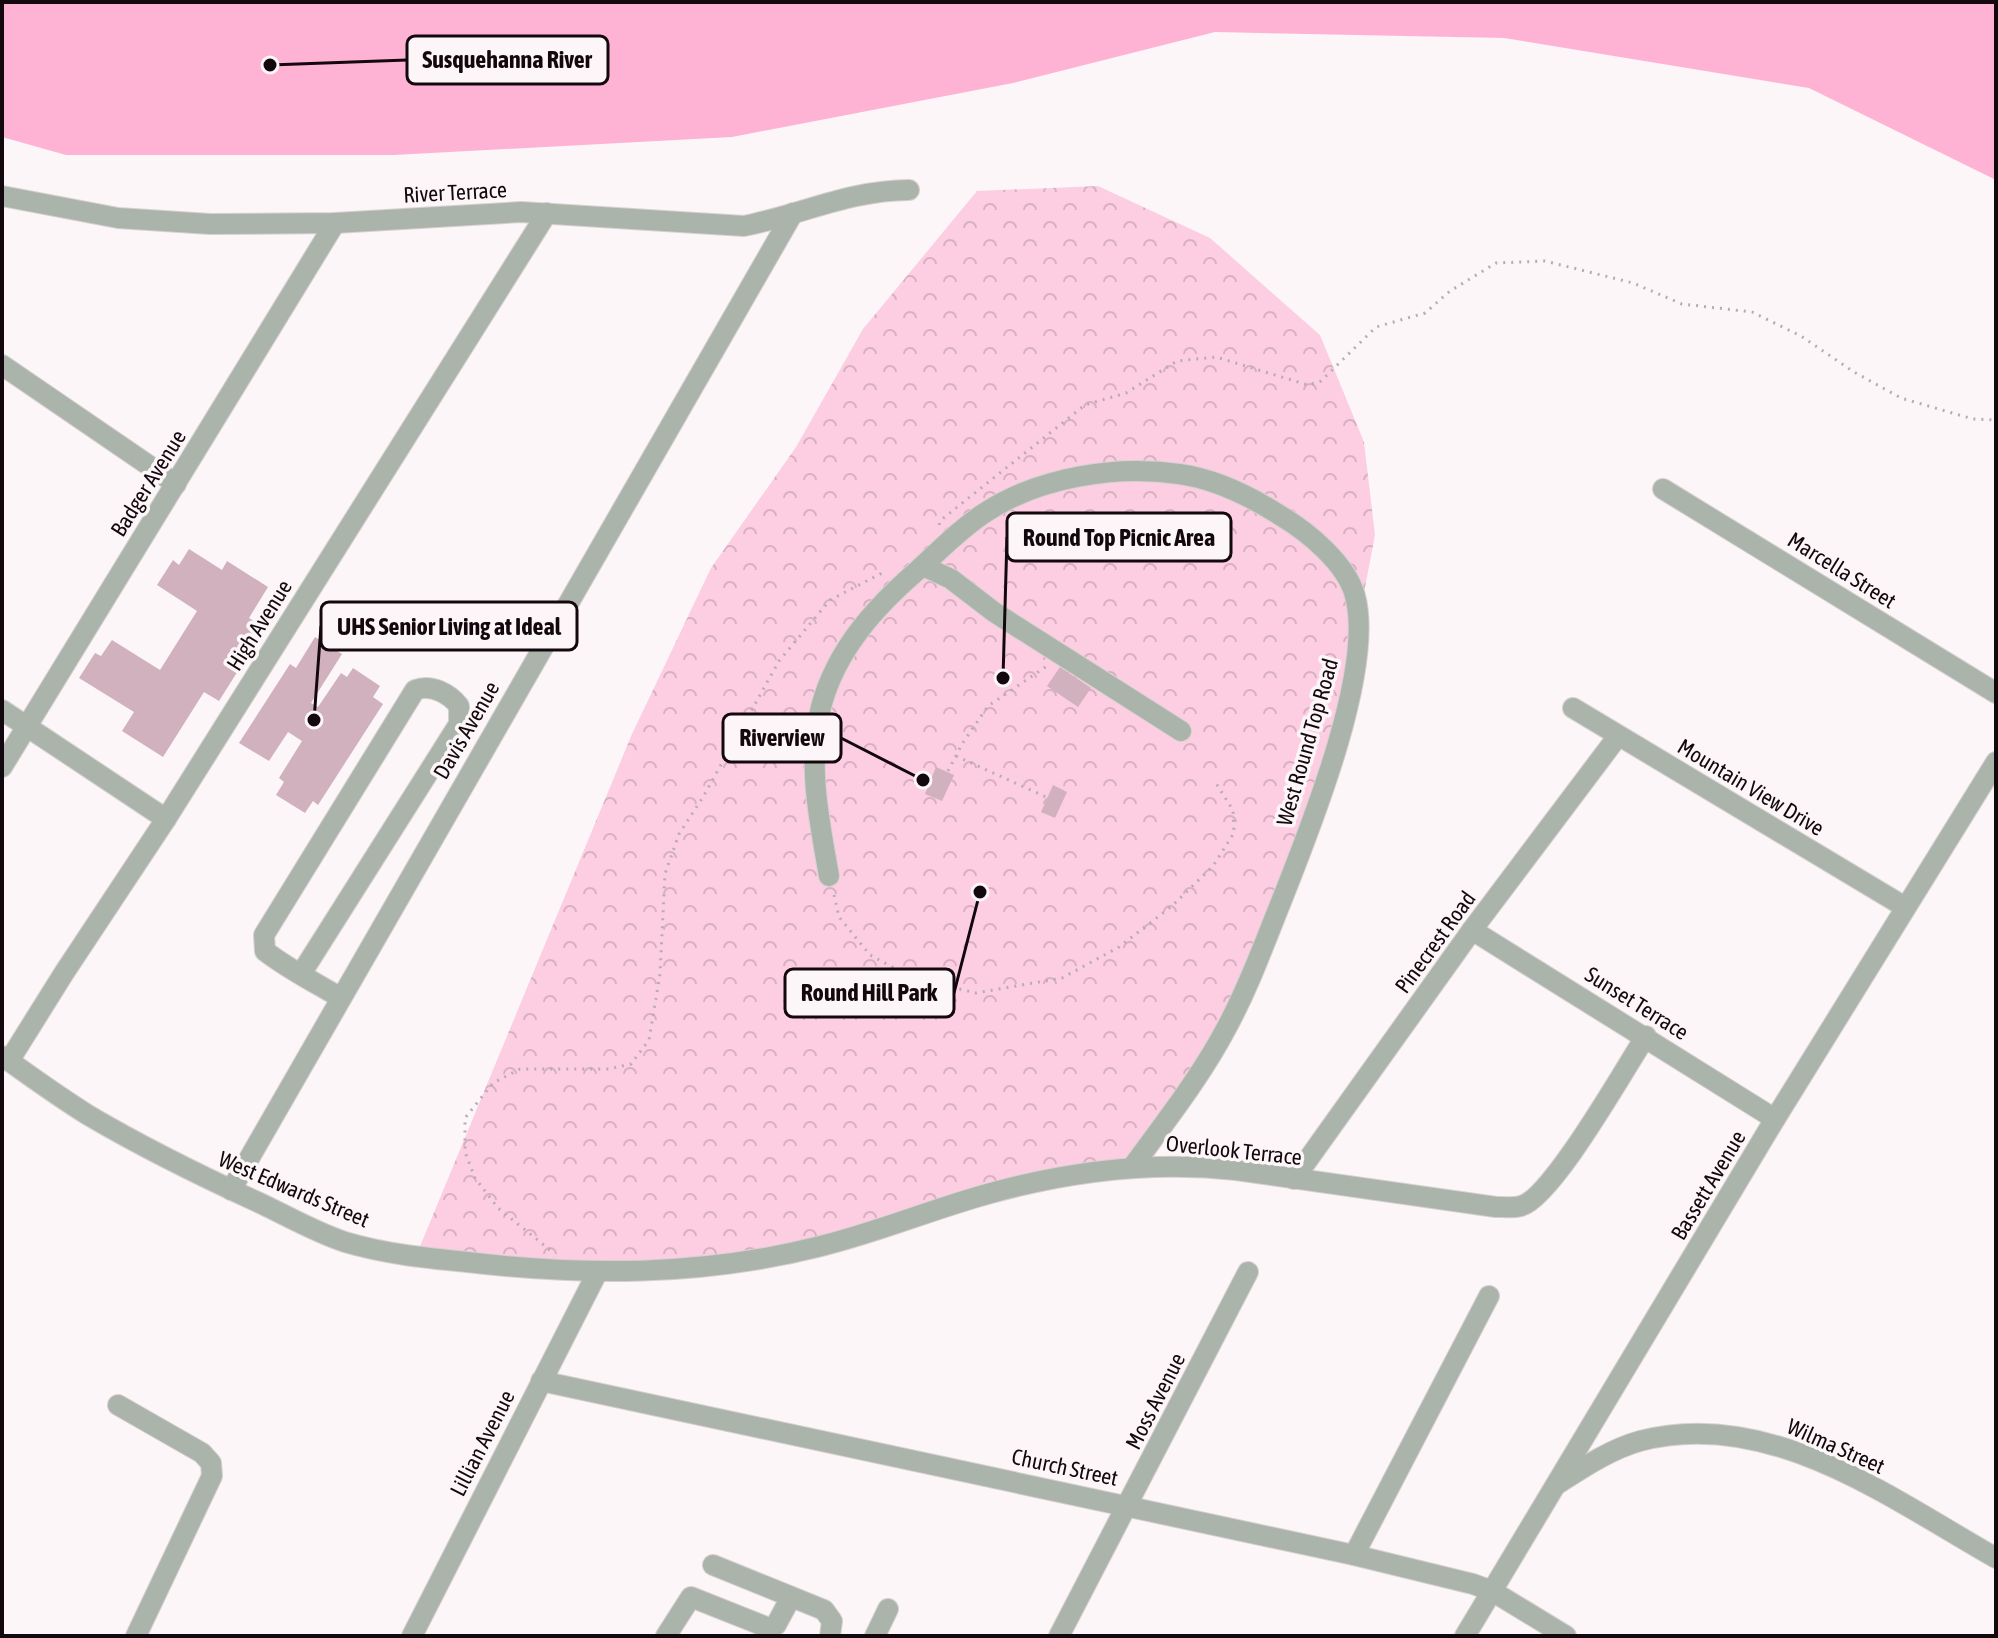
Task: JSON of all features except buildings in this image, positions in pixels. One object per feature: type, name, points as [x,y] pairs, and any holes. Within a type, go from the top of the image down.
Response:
[{"type":"street","name":"River Terrace","points":[[2,196],[118,218],[259,226],[521,212],[744,226],[840,198],[879,190],[909,190]]},
{"type":"street","name":"High Avenue","points":[[6,1059],[166,819],[547,213]]},
{"type":"street","name":"Davis Avenue","points":[[231,1190],[793,213]]},
{"type":"street","name":"Badger Avenue","points":[[2,767],[335,223]]},
{"type":"street","points":[[2,365],[176,484]]},
{"type":"street","name":"West Round Top Road","points":[[829,876],[814,797],[814,753],[821,706],[838,662],[860,628],[969,525],[1012,498],[1077,477],[1119,472],[1182,474],[1231,488],[1294,523],[1317,542],[1334,560],[1355,592],[1360,622],[1356,665],[1332,761],[1303,848],[1250,982],[1227,1028],[1185,1096],[1133,1166]]},
{"type":"street","name":"Marcella Street","points":[[1663,489],[1996,693]]},
{"type":"street","points":[[916,572],[951,579],[994,612],[1181,731]]},
{"type":"street","points":[[301,974],[459,724],[459,706],[439,691],[424,687],[415,690],[264,935],[265,951],[301,974],[341,998]]},
{"type":"street","name":"Mountain View Drive","points":[[1573,708],[1905,907]]},
{"type":"street","points":[[2,710],[166,819]]},
{"type":"street","name":"Pinecrest Road","points":[[1294,1179],[1472,930],[1618,736]]},
{"type":"street","name":"Bassett Avenue","points":[[1465,1636],[1775,1119],[1996,762]]},
{"type":"street","name":"Sunset Terrace","points":[[1472,930],[1775,1119]]},
{"type":"street","name":"Overlook Terrace","points":[[597,1273],[703,1269],[764,1259],[819,1247],[1003,1190],[1133,1166],[1193,1165],[1496,1207],[1521,1206],[1538,1195],[1559,1171],[1646,1036]]},
{"type":"street","name":"West Edwards Street","points":[[6,1059],[87,1114],[158,1154],[342,1241],[391,1254],[597,1273]]},
{"type":"street","name":"Moss Avenue","points":[[1059,1636],[1248,1272]]},
{"type":"street","name":"Lillian Avenue","points":[[412,1636],[597,1273]]},
{"type":"street","points":[[1354,1555],[1489,1296]]},
{"type":"street","name":"Church Street","points":[[541,1381],[1128,1505],[1473,1584],[1492,1591],[1566,1636]]},
{"type":"street","points":[[118,1405],[202,1453],[211,1463],[212,1476],[136,1636]]},
{"type":"street","name":"Wilma Street","points":[[1555,1485],[1598,1458],[1639,1442],[1675,1435],[1733,1436],[1776,1445],[1821,1462],[1996,1558]]},
{"type":"street","points":[[713,1565],[824,1610],[832,1621],[830,1636]]},
{"type":"street","points":[[666,1636],[691,1597],[769,1628],[776,1625],[791,1597]]},
{"type":"street","points":[[875,1636],[888,1609]]},
{"type":"path","points":[[936,532],[941,520],[1085,405],[1126,393],[1177,361],[1216,357],[1308,385],[1321,381],[1376,327],[1425,313],[1450,291],[1496,263],[1545,261],[1633,283],[1682,304],[1752,312],[1801,336],[1854,372],[1901,398],[1973,419],[1996,420]]},
{"type":"path","points":[[566,1270],[548,1247],[498,1208],[475,1178],[465,1152],[465,1118],[493,1083],[520,1069],[609,1069],[631,1064],[649,1040],[660,974],[665,874],[679,834],[779,661],[830,600],[885,571],[916,572]]},
{"type":"path","points":[[948,771],[970,731],[994,701],[1065,656]]},
{"type":"path","points":[[956,756],[1046,797]]},
{"type":"path","points":[[829,876],[839,917],[854,936],[870,955],[913,978],[976,993],[1062,978],[1119,947],[1172,906],[1213,866],[1234,833],[1233,810],[1214,780]]},
{"type":"green space","points":[[1098,186],[1210,238],[1320,335],[1364,442],[1375,535],[1332,761],[1250,982],[1133,1166],[819,1247],[597,1273],[416,1256],[632,734],[711,568],[796,447],[863,329],[977,191]]},
{"type":"shaded area","points":[[2,2],[1996,2],[1996,180],[1809,88],[1504,38],[1215,32],[1013,83],[732,137],[394,155],[66,155],[2,137]]},
{"type":"place","name":"Susquehanna River","points":[[270,65]]},
{"type":"place","name":"Round Top Picnic Area","points":[[1003,678]]},
{"type":"place","name":"UHS Senior Living at Ideal","points":[[314,720]]},
{"type":"place","name":"Riverview","points":[[923,780]]},
{"type":"place","name":"Round Hill Park","points":[[980,892]]}]
